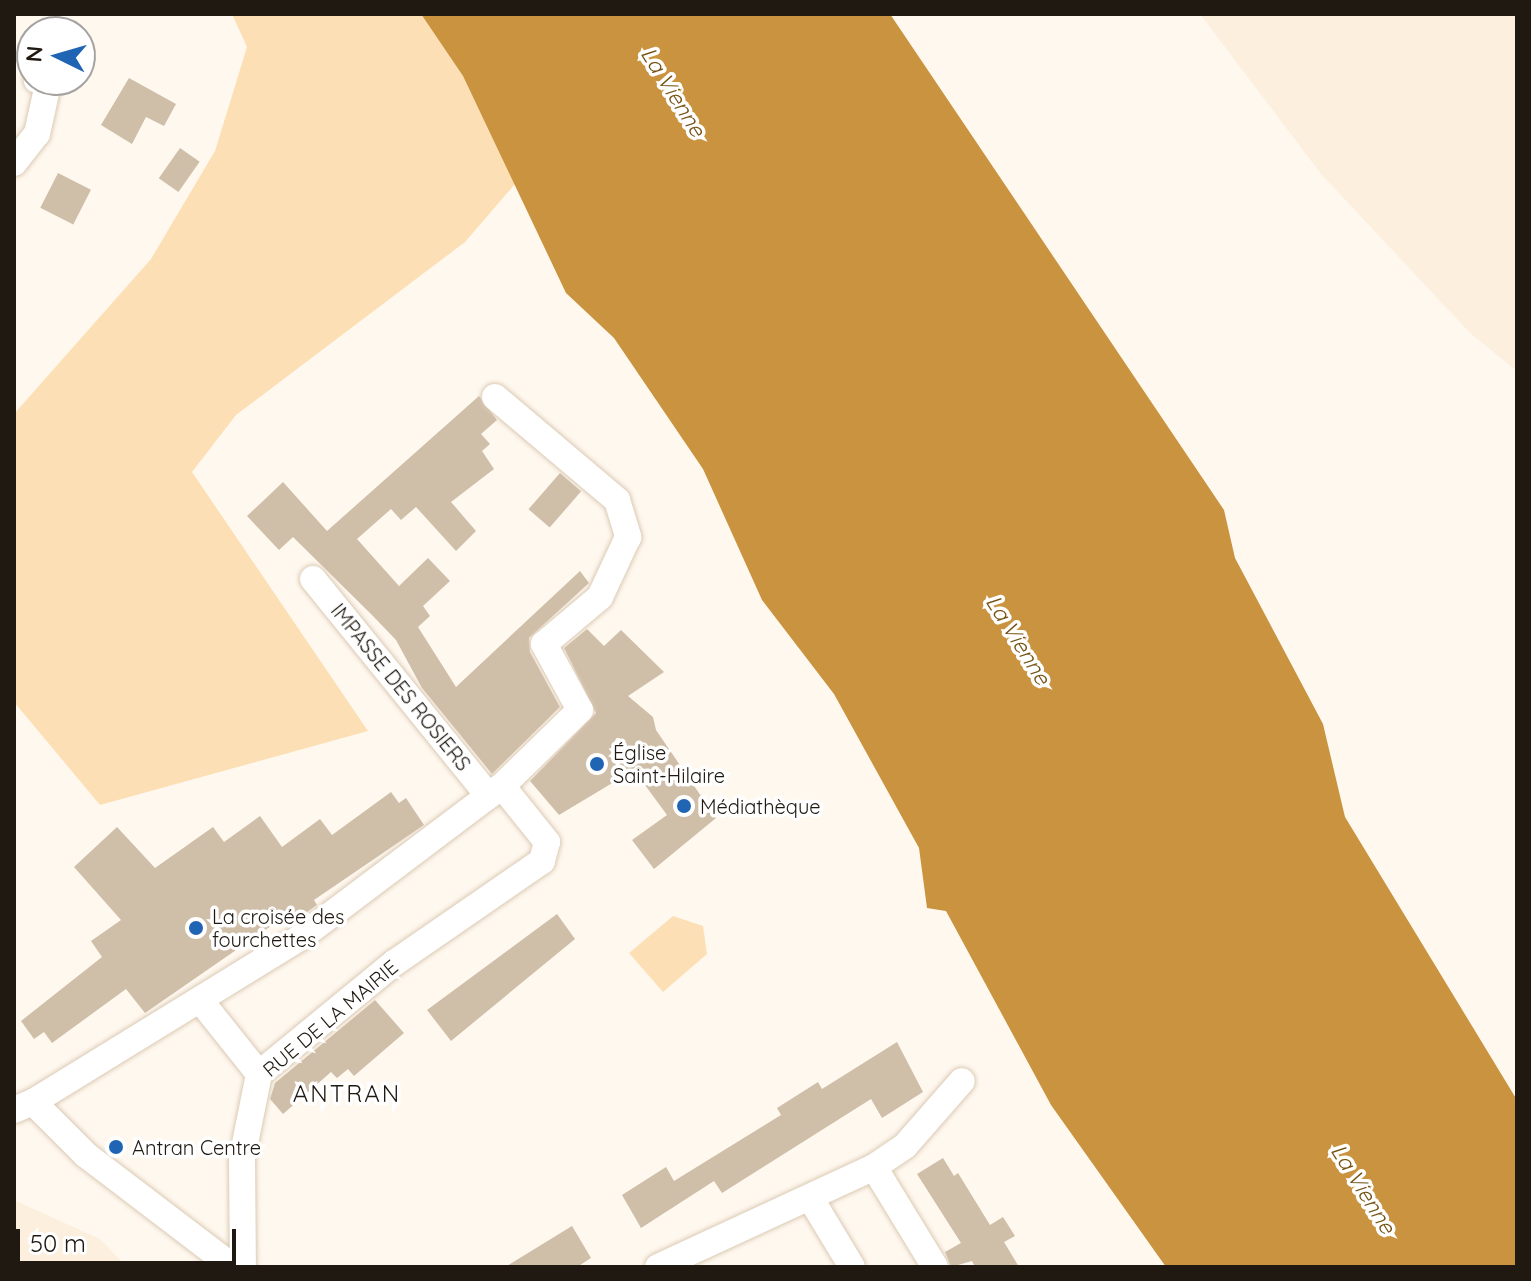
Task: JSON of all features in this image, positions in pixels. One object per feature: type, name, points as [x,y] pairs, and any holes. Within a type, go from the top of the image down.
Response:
[{"type":"street","points":[[14,163],[37,134],[45,96]]},
{"type":"street","points":[[233,1267],[24,1106],[300,938],[495,791],[580,710],[544,644],[600,597],[628,537],[617,500],[495,397]]},
{"type":"street","name":"IMPASSE DES ROSIERS","points":[[313,579],[495,791],[547,842]]},
{"type":"street","name":"RUE DE LA MAIRIE","points":[[243,1267],[242,1158],[259,1074],[394,963],[542,861],[547,842]]},
{"type":"street","points":[[200,1000],[259,1074]]},
{"type":"street","points":[[658,1267],[811,1199],[874,1167],[905,1146],[962,1081]]},
{"type":"street","points":[[874,1167],[935,1267]]},
{"type":"street","points":[[811,1199],[852,1267]]},
{"type":"shaded area","points":[[232,14],[421,14],[463,76],[515,184],[465,242],[236,415],[192,472],[368,731],[100,805],[14,702],[14,414],[151,259],[215,151],[247,47]]},
{"type":"shaded area","points":[[1200,14],[1517,14],[1517,371],[1471,334],[1321,174]]},
{"type":"shaded area","points":[[673,916],[703,926],[707,954],[663,992],[629,953]]},
{"type":"shaded area","points":[[14,1200],[100,1239],[127,1267],[14,1267]]},
{"type":"water","name":"La Vienne","points":[[421,14],[890,14],[1224,510],[1235,558],[1323,724],[1345,817],[1517,1100],[1517,1267],[1166,1267],[1051,1105],[946,911],[927,908],[919,848],[834,694],[762,600],[703,469],[614,338],[566,293],[463,76]]},
{"type":"building","points":[[129,78],[176,104],[164,126],[146,117],[132,144],[101,125]]},
{"type":"building","points":[[180,148],[200,162],[178,192],[159,178]]},
{"type":"building","points":[[58,173],[91,190],[73,225],[40,208]]},
{"type":"building","points":[[479,396],[497,420],[481,434],[490,444],[482,451],[494,469],[451,502],[476,531],[456,551],[416,507],[401,520],[391,509],[357,539],[399,586],[428,558],[450,581],[423,606],[430,616],[418,627],[456,687],[580,571],[589,583],[529,638],[530,652],[560,707],[492,774],[422,688],[396,640],[293,537],[279,550],[247,516],[283,482],[327,531]]},
{"type":"building","points":[[560,473],[581,491],[550,528],[529,509]]},
{"type":"building","points":[[587,629],[604,646],[621,630],[664,672],[628,696],[653,717],[656,730],[716,818],[654,869],[632,840],[667,815],[634,770],[559,815],[530,781],[596,713],[564,648]]},
{"type":"building","points":[[391,792],[399,803],[406,798],[424,825],[314,900],[317,905],[297,919],[293,913],[271,926],[145,1013],[126,989],[52,1043],[44,1032],[34,1039],[21,1021],[102,957],[91,941],[121,920],[74,867],[117,827],[155,868],[213,827],[224,842],[260,816],[282,847],[320,819],[332,835]]},
{"type":"building","points":[[557,914],[575,939],[451,1041],[427,1010]]},
{"type":"building","points":[[375,1000],[404,1033],[354,1076],[348,1069],[337,1078],[331,1072],[283,1114],[270,1099],[275,1083]]},
{"type":"building","points":[[897,1042],[923,1092],[882,1118],[871,1099],[722,1193],[714,1181],[641,1228],[622,1195],[666,1167],[674,1181],[781,1115],[777,1108],[818,1082],[822,1089]]},
{"type":"building","points":[[943,1158],[954,1176],[958,1173],[990,1225],[1003,1217],[1015,1236],[1004,1242],[1019,1267],[975,1267],[972,1261],[951,1267],[945,1252],[961,1243],[917,1174]]},
{"type":"building","points":[[572,1226],[591,1258],[577,1267],[505,1267]]},
{"type":"place","name":"Église Saint-Hilaire","points":[[597,764]]},
{"type":"place","name":"Médiathèque","points":[[684,806]]},
{"type":"place","name":"La croisée des fourchettes","points":[[196,928]]},
{"type":"place","name":"Antran Centre","points":[[116,1147]]},
{"type":"district","name":"ANTRAN","points":[[347,1094]]}]
